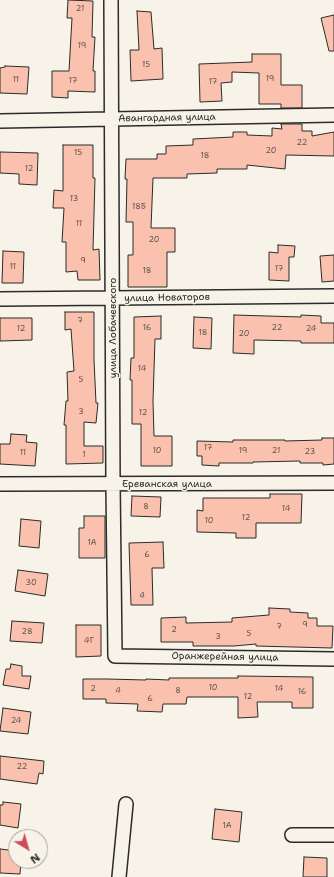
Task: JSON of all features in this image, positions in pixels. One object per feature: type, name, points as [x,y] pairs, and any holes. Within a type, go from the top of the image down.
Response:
[{"type":"street","name":"улица Лобачевского","points":[[111,0],[115,656]]},
{"type":"street","name":"Авангардная улица","points":[[0,121],[334,115]]},
{"type":"street","name":"улица Новаторов","points":[[0,300],[334,296]]},
{"type":"street","name":"Ереванская улица","points":[[0,484],[334,483]]},
{"type":"street","name":"Оранжерейная улица","points":[[115,656],[334,659]]},
{"type":"street","points":[[119,877],[126,804]]},
{"type":"street","points":[[292,835],[334,834]]},
{"type":"building","points":[[68,0],[93,1],[92,37],[95,37],[93,71],[95,71],[95,92],[68,91],[68,98],[52,97],[52,71],[69,71],[72,18],[67,18]]},
{"type":"building","points":[[137,11],[151,12],[154,49],[162,48],[163,79],[131,81],[130,50],[139,50]]},
{"type":"building","points":[[334,15],[334,51],[329,51],[321,18]]},
{"type":"building","points":[[252,54],[281,54],[281,85],[302,85],[302,108],[281,108],[281,104],[259,104],[259,73],[232,72],[232,82],[221,83],[222,101],[200,102],[199,64],[252,62]]},
{"type":"building","points":[[5,66],[29,67],[27,94],[0,93],[0,68]]},
{"type":"building","points":[[281,124],[302,124],[302,131],[312,131],[312,136],[334,132],[334,156],[286,155],[285,169],[247,165],[247,169],[217,169],[217,173],[187,174],[187,178],[153,178],[151,228],[175,228],[175,252],[167,252],[167,287],[128,287],[128,255],[133,255],[133,222],[126,222],[126,159],[157,159],[157,154],[166,154],[166,146],[193,145],[193,139],[233,137],[233,132],[247,132],[247,135],[272,136],[272,128],[282,129]]},
{"type":"building","points":[[63,145],[93,145],[93,178],[95,178],[93,250],[99,249],[100,280],[78,280],[77,271],[66,272],[66,242],[62,242],[64,208],[53,208],[54,190],[63,191]]},
{"type":"building","points":[[0,152],[38,153],[37,185],[19,184],[19,174],[0,173]]},
{"type":"building","points":[[278,245],[295,246],[294,257],[289,257],[289,281],[269,280],[269,252],[278,253]]},
{"type":"building","points":[[3,251],[24,252],[23,283],[2,283]]},
{"type":"building","points":[[334,255],[334,281],[322,282],[320,256]]},
{"type":"building","points":[[65,312],[94,312],[94,360],[96,403],[98,403],[96,423],[84,422],[84,446],[103,446],[103,463],[66,464],[66,425],[64,425],[66,401],[68,401],[67,372],[74,371],[71,329],[65,330]]},
{"type":"building","points":[[234,315],[301,317],[301,315],[321,316],[321,323],[334,323],[334,343],[301,343],[301,341],[254,340],[254,354],[233,353]]},
{"type":"building","points":[[161,316],[161,339],[155,339],[153,401],[154,436],[172,436],[172,466],[141,466],[141,424],[132,424],[132,380],[130,380],[131,358],[134,358],[134,317]]},
{"type":"building","points":[[194,317],[212,318],[211,349],[193,348]]},
{"type":"building","points":[[0,318],[32,318],[32,340],[0,341]]},
{"type":"building","points":[[11,434],[27,435],[26,442],[37,443],[35,466],[0,464],[0,444],[10,444]]},
{"type":"building","points":[[322,438],[334,438],[334,464],[323,465],[323,463],[300,463],[300,461],[219,463],[219,466],[202,465],[202,456],[197,456],[197,441],[285,441],[322,440]]},
{"type":"building","points":[[270,494],[302,494],[301,523],[256,523],[256,538],[236,538],[236,533],[197,532],[197,510],[203,511],[203,498],[270,498]]},
{"type":"building","points":[[132,496],[161,497],[160,517],[131,516]]},
{"type":"building","points":[[84,516],[105,516],[105,558],[79,558],[79,528],[84,528]]},
{"type":"building","points":[[21,519],[41,521],[39,548],[19,546]]},
{"type":"building","points":[[163,542],[164,568],[152,568],[153,605],[131,605],[129,543]]},
{"type":"building","points":[[18,570],[48,574],[45,596],[15,591]]},
{"type":"building","points":[[269,608],[290,609],[290,612],[308,613],[308,618],[317,618],[317,626],[333,626],[332,648],[256,646],[256,644],[234,646],[193,646],[193,642],[161,642],[161,618],[186,617],[186,623],[232,622],[232,618],[269,615]]},
{"type":"building","points":[[12,621],[44,623],[42,643],[10,641]]},
{"type":"building","points":[[76,625],[101,625],[101,656],[76,657]]},
{"type":"building","points":[[11,664],[22,666],[22,676],[31,676],[29,689],[3,685],[6,669],[10,669]]},
{"type":"building","points":[[238,676],[313,677],[313,708],[292,708],[292,702],[257,702],[258,717],[238,718],[238,697],[187,697],[186,704],[163,704],[162,712],[137,711],[138,704],[106,703],[106,699],[83,699],[83,679],[169,680],[169,678],[238,678]]},
{"type":"building","points":[[3,708],[31,712],[28,734],[0,731]]},
{"type":"building","points":[[0,756],[44,761],[43,774],[39,773],[37,784],[0,779]]},
{"type":"building","points":[[3,802],[21,804],[18,828],[0,825],[0,805],[3,805]]},
{"type":"building","points":[[215,809],[242,812],[239,842],[212,839]]},
{"type":"building","points":[[0,849],[8,850],[8,869],[20,869],[20,874],[0,873]]},
{"type":"building","points":[[304,857],[327,858],[327,877],[303,877]]}]
